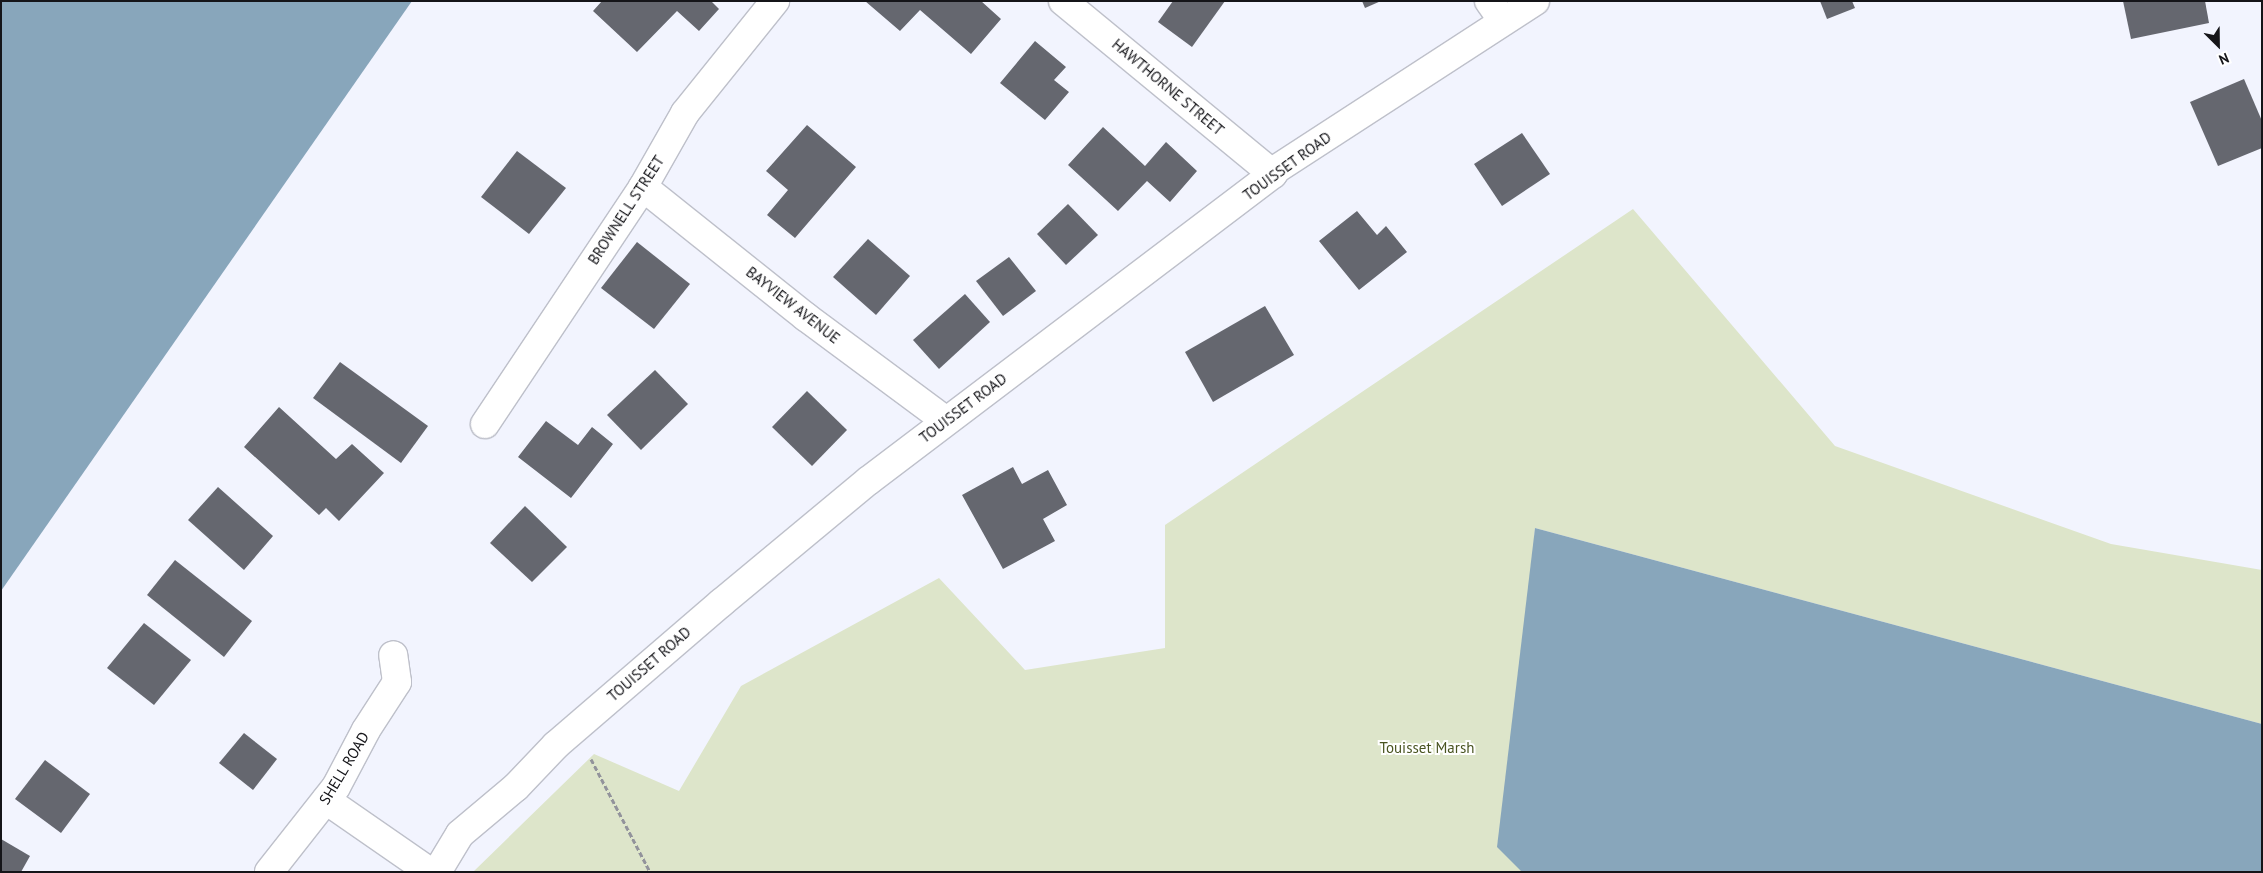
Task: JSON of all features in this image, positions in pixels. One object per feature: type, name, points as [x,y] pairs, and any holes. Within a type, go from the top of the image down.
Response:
[{"type":"street","name":"BROWNELL STREET","points":[[485,424],[643,187],[686,113],[776,1]]},
{"type":"street","name":"HAWTHORNE STREET","points":[[1063,1],[1273,174]]},
{"type":"street","name":"TOUISSET ROAD","points":[[437,872],[460,834],[516,787],[556,745],[721,602],[868,480],[1273,174],[1275,170],[1496,11],[1535,1]]},
{"type":"street","name":"BAYVIEW AVENUE","points":[[643,187],[806,317],[946,421]]},
{"type":"street","name":"SHELL ROAD","points":[[269,872],[326,800],[397,682],[393,654]]},
{"type":"street","points":[[326,800],[430,872]]},
{"type":"path","points":[[575,729],[650,872]]},
{"type":"green space","name":"Touisset Marsh","points":[[1633,209],[1835,446],[2111,544],[2262,570],[2262,724],[1535,528],[1533,552],[1647,872],[473,872],[594,754],[679,791],[741,686],[939,578],[1025,670],[1165,648],[1165,525]]},
{"type":"water","points":[[1,1],[412,1],[1,591]]},
{"type":"water","points":[[1535,528],[2262,724],[2262,872],[1522,872],[1497,847]]},
{"type":"building","points":[[602,1],[711,1],[719,9],[699,31],[677,11],[637,52],[593,11]]},
{"type":"building","points":[[865,1],[981,1],[1001,19],[971,54],[920,10],[900,31]]},
{"type":"building","points":[[1173,1],[1225,1],[1192,47],[1158,22]]},
{"type":"building","points":[[1362,1],[1381,1],[1365,8]]},
{"type":"building","points":[[1820,1],[1852,1],[1855,8],[1827,19]]},
{"type":"building","points":[[2123,1],[2205,1],[2209,23],[2131,39]]},
{"type":"building","points":[[1035,41],[1066,67],[1054,80],[1069,92],[1045,120],[1000,83]]},
{"type":"building","points":[[2244,79],[2262,121],[2262,148],[2218,166],[2190,102]]},
{"type":"building","points":[[807,125],[856,167],[795,238],[767,215],[788,190],[766,171]]},
{"type":"building","points":[[1103,127],[1145,166],[1166,142],[1197,171],[1170,202],[1147,181],[1118,211],[1068,165]]},
{"type":"building","points":[[1522,133],[1550,174],[1502,206],[1474,164]]},
{"type":"building","points":[[517,151],[566,188],[529,234],[481,197]]},
{"type":"building","points":[[1068,204],[1098,235],[1066,265],[1037,234]]},
{"type":"building","points":[[1357,211],[1377,235],[1386,226],[1407,252],[1359,290],[1319,241]]},
{"type":"building","points":[[868,239],[910,276],[876,315],[833,277]]},
{"type":"building","points":[[637,242],[690,284],[654,329],[601,288]]},
{"type":"building","points":[[1009,257],[1036,291],[1003,316],[976,281]]},
{"type":"building","points":[[965,294],[990,322],[939,369],[913,340]]},
{"type":"building","points":[[1265,306],[1294,355],[1213,402],[1185,352]]},
{"type":"building","points":[[340,362],[428,426],[401,463],[313,398]]},
{"type":"building","points":[[655,370],[688,404],[641,450],[607,415]]},
{"type":"building","points":[[807,391],[847,430],[812,466],[772,427]]},
{"type":"building","points":[[279,407],[336,459],[352,444],[384,473],[339,521],[326,508],[319,515],[244,447]]},
{"type":"building","points":[[546,421],[578,445],[592,427],[613,444],[571,498],[518,457]]},
{"type":"building","points":[[1013,467],[1022,484],[1048,470],[1067,505],[1043,519],[1055,541],[1003,569],[962,495]]},
{"type":"building","points":[[218,487],[273,536],[244,570],[188,520]]},
{"type":"building","points":[[525,506],[567,547],[532,582],[490,543]]},
{"type":"building","points":[[175,560],[252,621],[224,657],[147,595]]},
{"type":"building","points":[[144,623],[191,660],[154,705],[107,668]]},
{"type":"building","points":[[244,733],[277,759],[253,790],[219,763]]},
{"type":"building","points":[[45,760],[90,794],[61,833],[15,799]]},
{"type":"building","points":[[1,839],[30,856],[21,872],[1,872]]}]
